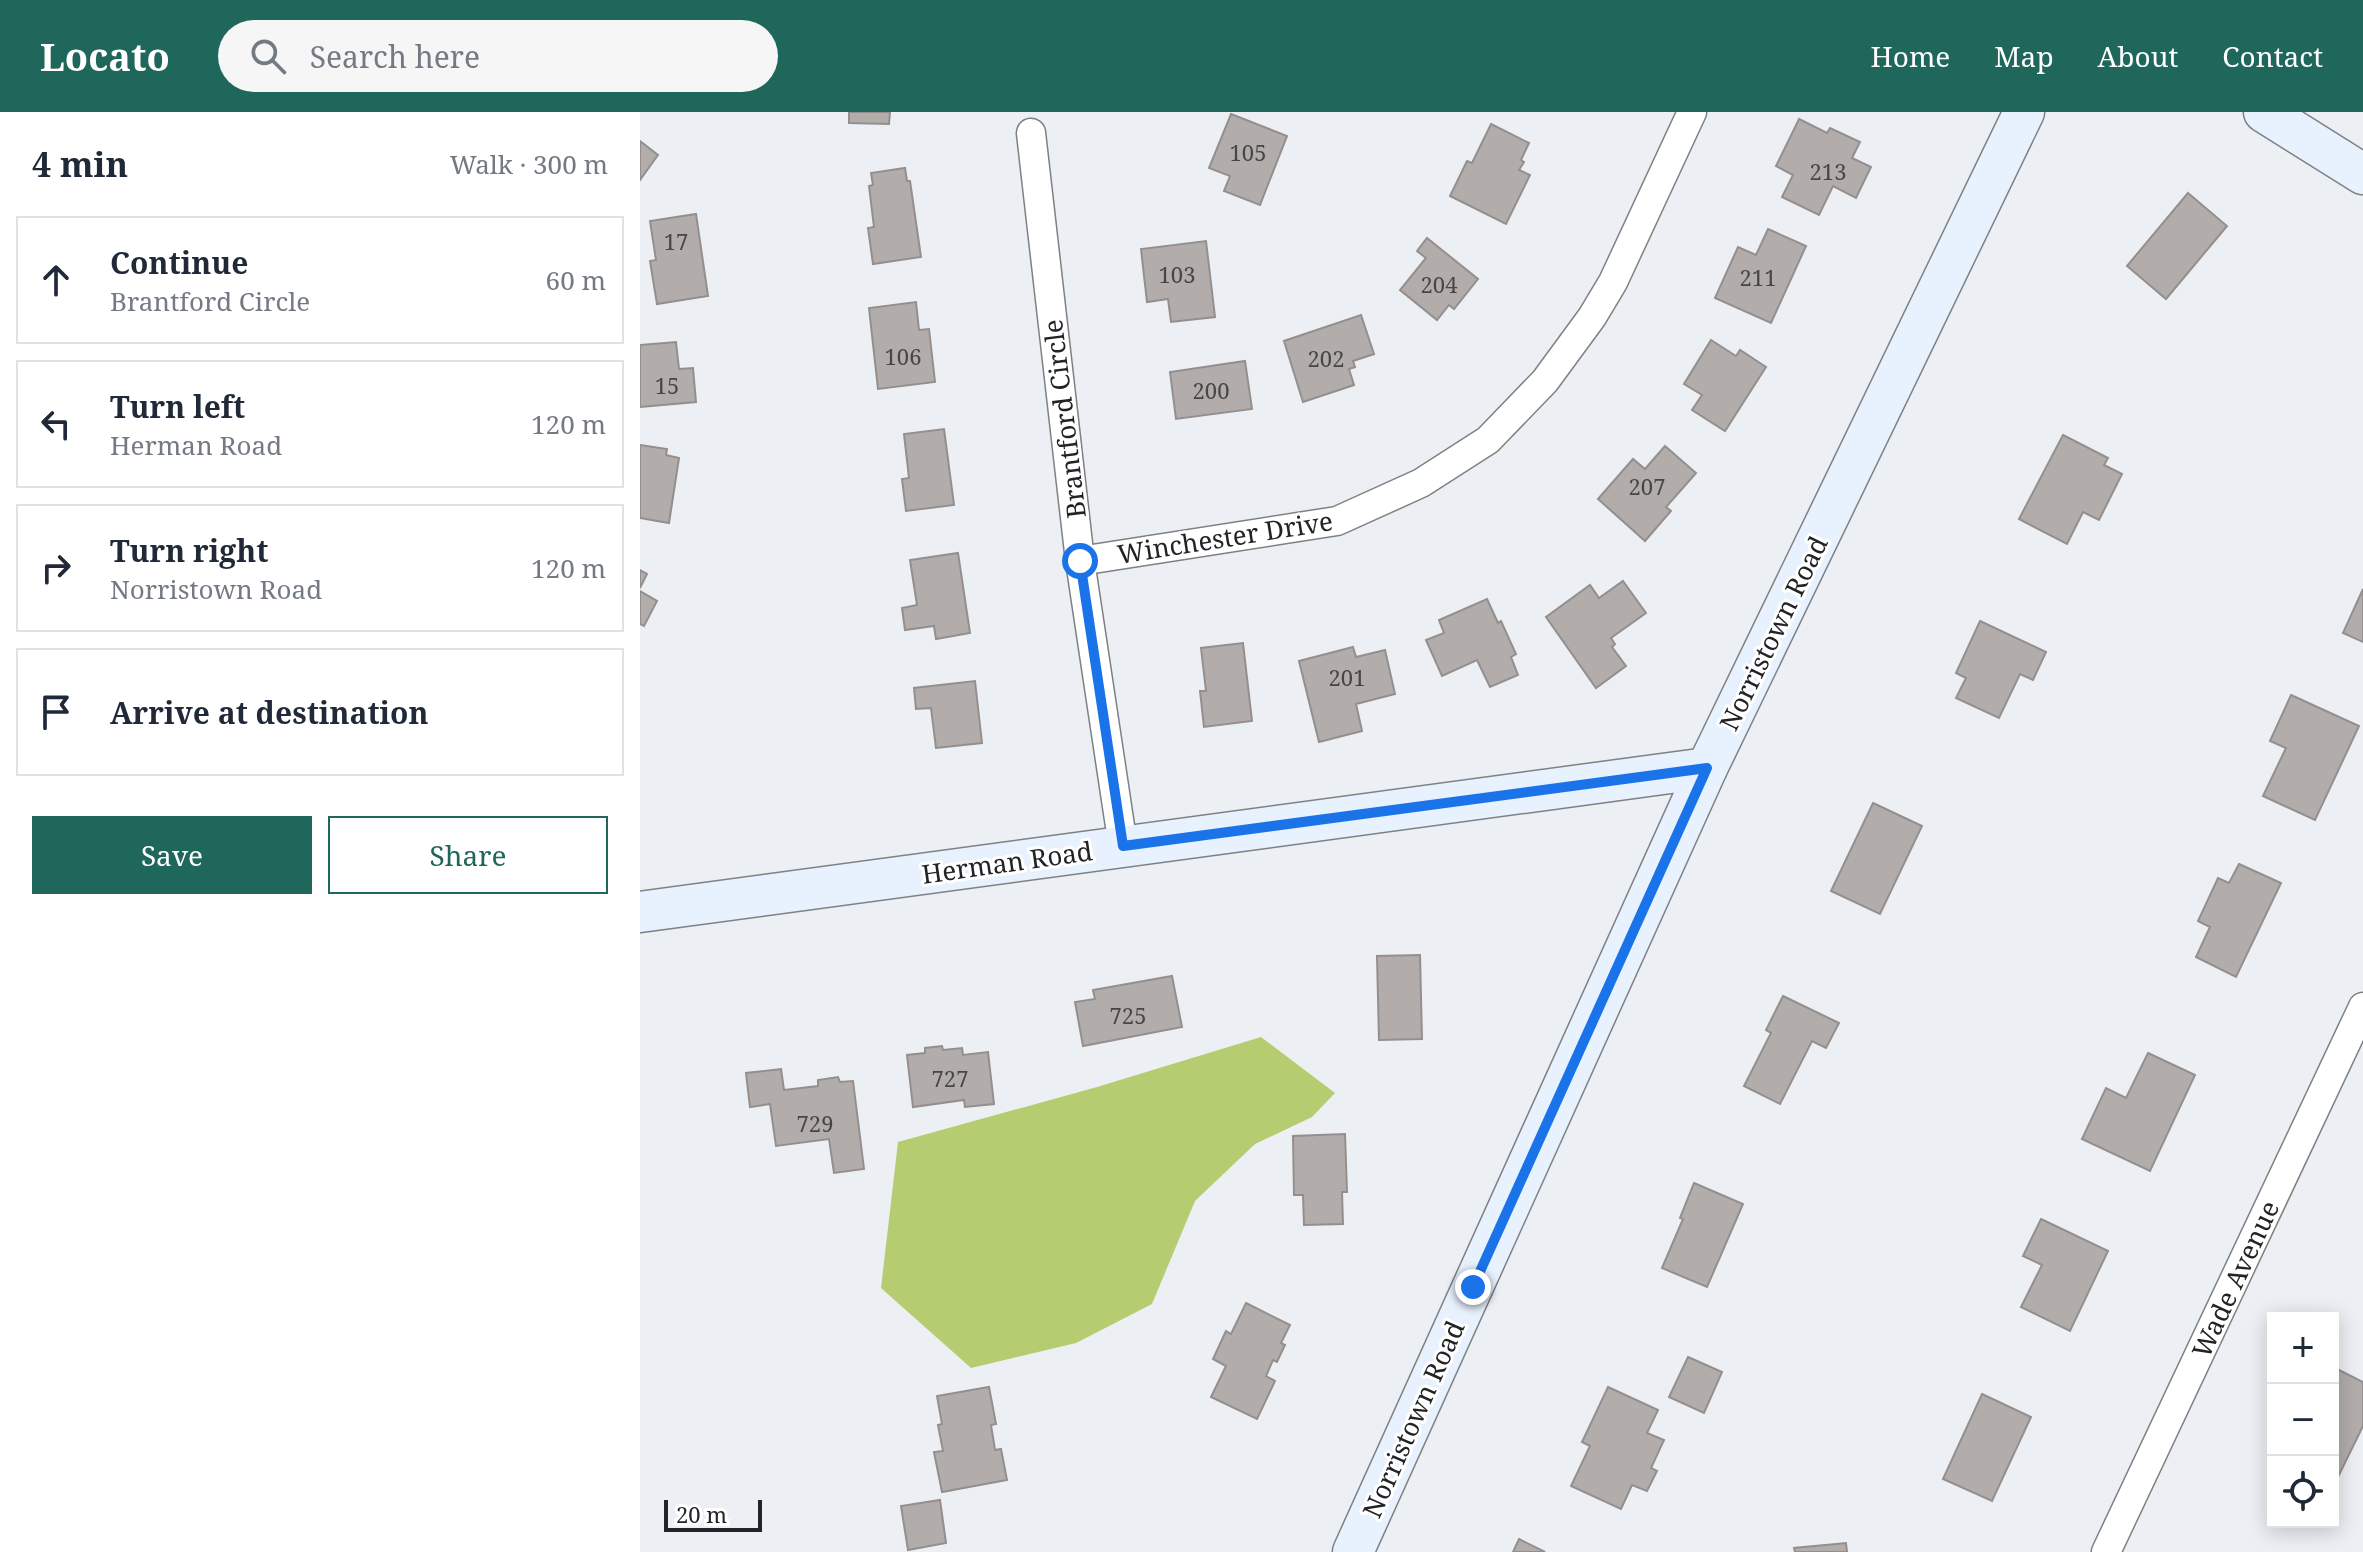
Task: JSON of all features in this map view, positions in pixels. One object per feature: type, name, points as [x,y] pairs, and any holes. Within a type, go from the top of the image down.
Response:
[{"type":"main road","name":"Norristown Road","points":[[1353,1552],[1707,768],[2024,112]]},
{"type":"main road","points":[[2264,112],[2363,174]]},
{"type":"main road","name":"Herman Road","points":[[640,912],[1707,768]]},
{"type":"street","name":"Winchester Drive","points":[[1080,561],[1337,521],[1421,483],[1488,440],[1545,381],[1592,317],[1613,282],[1692,112]]},
{"type":"street","name":"Brantford Circle","points":[[1031,133],[1080,561],[1123,846]]},
{"type":"street","name":"Wade Avenue","points":[[2106,1552],[2363,1007]]},
{"type":"green space","points":[[1261,1037],[1335,1093],[1312,1117],[1255,1144],[1195,1201],[1152,1304],[1076,1343],[971,1368],[881,1288],[898,1142],[1097,1087]]},
{"type":"building","points":[[849,112],[890,112],[889,124],[849,123]]},
{"type":"building","points":[[1231,114],[1287,136],[1260,205],[1224,191],[1230,176],[1209,168]]},
{"type":"building","points":[[1799,119],[1827,133],[1830,128],[1860,142],[1852,158],[1871,167],[1856,198],[1833,186],[1819,215],[1782,197],[1793,175],[1776,166]]},
{"type":"building","points":[[1491,124],[1529,143],[1519,170],[1530,175],[1506,224],[1450,196],[1467,161],[1472,163]]},
{"type":"building","points":[[640,141],[658,155],[640,180]]},
{"type":"building","points":[[905,168],[907,181],[910,181],[921,257],[873,264],[868,228],[874,227],[869,186],[873,185],[871,173]]},
{"type":"building","points":[[2188,193],[2227,226],[2166,299],[2127,266]]},
{"type":"building","points":[[696,214],[708,296],[657,304],[650,261],[656,260],[650,221]]},
{"type":"building","points":[[1768,229],[1806,246],[1771,323],[1715,298],[1738,247],[1756,255]]},
{"type":"building","points":[[1427,238],[1478,279],[1454,309],[1449,305],[1437,320],[1400,290],[1426,258],[1417,251]]},
{"type":"building","points":[[1206,241],[1215,317],[1171,322],[1168,299],[1147,302],[1141,249]]},
{"type":"building","points":[[916,302],[919,330],[929,329],[935,382],[878,389],[869,308]]},
{"type":"building","points":[[1361,315],[1374,354],[1353,361],[1355,367],[1349,369],[1354,385],[1303,402],[1284,341]]},
{"type":"building","points":[[1711,340],[1736,356],[1740,350],[1766,367],[1725,431],[1692,410],[1702,395],[1684,384]]},
{"type":"building","points":[[676,342],[679,369],[693,368],[696,402],[640,407],[640,345]]},
{"type":"building","points":[[1245,361],[1252,409],[1176,419],[1170,372]]},
{"type":"building","points":[[944,429],[954,505],[906,511],[902,479],[909,478],[904,434]]},
{"type":"building","points":[[2063,435],[2108,458],[2104,465],[2122,474],[2099,520],[2083,512],[2067,544],[2019,519]]},
{"type":"building","points":[[640,445],[667,449],[666,455],[679,458],[669,523],[640,518]]},
{"type":"building","points":[[1665,446],[1696,473],[1666,507],[1671,511],[1645,541],[1598,499],[1633,459],[1645,469]]},
{"type":"building","points":[[958,553],[970,633],[936,639],[934,626],[905,630],[902,608],[917,605],[910,560]]},
{"type":"building","points":[[640,570],[647,574],[640,588]]},
{"type":"building","points":[[1623,581],[1646,613],[1611,638],[1615,644],[1612,647],[1626,666],[1596,688],[1546,617],[1590,585],[1599,598]]},
{"type":"building","points":[[2363,589],[2363,642],[2343,633]]},
{"type":"building","points":[[640,591],[657,601],[644,626],[640,624]]},
{"type":"building","points":[[1487,599],[1516,654],[1511,657],[1518,675],[1490,687],[1477,660],[1442,676],[1426,640],[1444,633],[1439,620]]},
{"type":"building","points":[[1980,621],[2046,652],[2033,680],[2020,674],[1999,718],[1956,698],[1966,678],[1956,673]]},
{"type":"building","points":[[1243,643],[1252,721],[1204,727],[1200,691],[1206,691],[1201,648]]},
{"type":"building","points":[[1353,647],[1356,657],[1385,650],[1395,694],[1356,704],[1362,731],[1319,742],[1299,661]]},
{"type":"building","points":[[975,681],[982,743],[936,748],[931,708],[916,709],[914,688]]},
{"type":"building","points":[[2291,695],[2359,726],[2315,820],[2263,796],[2286,748],[2270,741]]},
{"type":"building","points":[[1873,803],[1922,826],[1880,914],[1831,891]]},
{"type":"building","points":[[2239,864],[2281,883],[2236,977],[2196,957],[2210,927],[2198,921],[2218,878],[2229,883]]},
{"type":"building","points":[[1420,955],[1422,1039],[1379,1040],[1377,956]]},
{"type":"building","points":[[1172,976],[1182,1027],[1083,1046],[1075,1002],[1095,999],[1093,990]]},
{"type":"building","points":[[1783,996],[1839,1023],[1826,1048],[1812,1041],[1780,1104],[1744,1086],[1771,1033],[1766,1030]]},
{"type":"building","points":[[942,1046],[943,1050],[962,1048],[963,1055],[988,1052],[994,1104],[965,1107],[964,1100],[913,1107],[907,1055],[925,1053],[925,1048]]},
{"type":"building","points":[[2148,1053],[2195,1075],[2150,1171],[2082,1139],[2106,1088],[2126,1098]]},
{"type":"building","points":[[781,1069],[784,1090],[818,1086],[818,1080],[838,1077],[840,1082],[853,1081],[864,1169],[834,1173],[829,1139],[776,1146],[770,1104],[750,1107],[746,1073]]},
{"type":"building","points":[[1345,1134],[1347,1192],[1342,1192],[1343,1224],[1304,1225],[1303,1195],[1294,1195],[1293,1136]]},
{"type":"building","points":[[1694,1183],[1743,1204],[1707,1287],[1662,1268]]},
{"type":"building","points":[[2041,1219],[2108,1251],[2070,1331],[2021,1307],[2042,1265],[2023,1256]]},
{"type":"building","points":[[1246,1303],[1290,1325],[1281,1343],[1285,1345],[1277,1362],[1273,1360],[1266,1376],[1275,1381],[1257,1419],[1211,1397],[1226,1366],[1213,1359],[1226,1331],[1231,1334]]},
{"type":"building","points":[[1688,1357],[1722,1372],[1704,1413],[1669,1397]]},
{"type":"building","points":[[2339,1370],[2363,1382],[2363,1426],[2339,1475]]},
{"type":"building","points":[[989,1387],[996,1424],[991,1425],[995,1450],[1001,1449],[1007,1480],[942,1492],[934,1452],[943,1451],[937,1396]]},
{"type":"building","points":[[1608,1387],[1658,1410],[1647,1433],[1664,1440],[1651,1468],[1657,1471],[1647,1491],[1632,1485],[1621,1509],[1571,1486],[1590,1446],[1582,1442]]},
{"type":"building","points":[[1982,1394],[2031,1417],[1992,1501],[1943,1479]]},
{"type":"building","points":[[940,1500],[946,1543],[908,1550],[901,1506]]},
{"type":"building","points":[[1519,1539],[1545,1552],[1513,1552]]},
{"type":"building","points":[[1846,1543],[1847,1552],[1795,1552],[1794,1548]]},
{"type":"route","points":[[1080,561],[1123,846],[1707,768],[1473,1287]]}]
